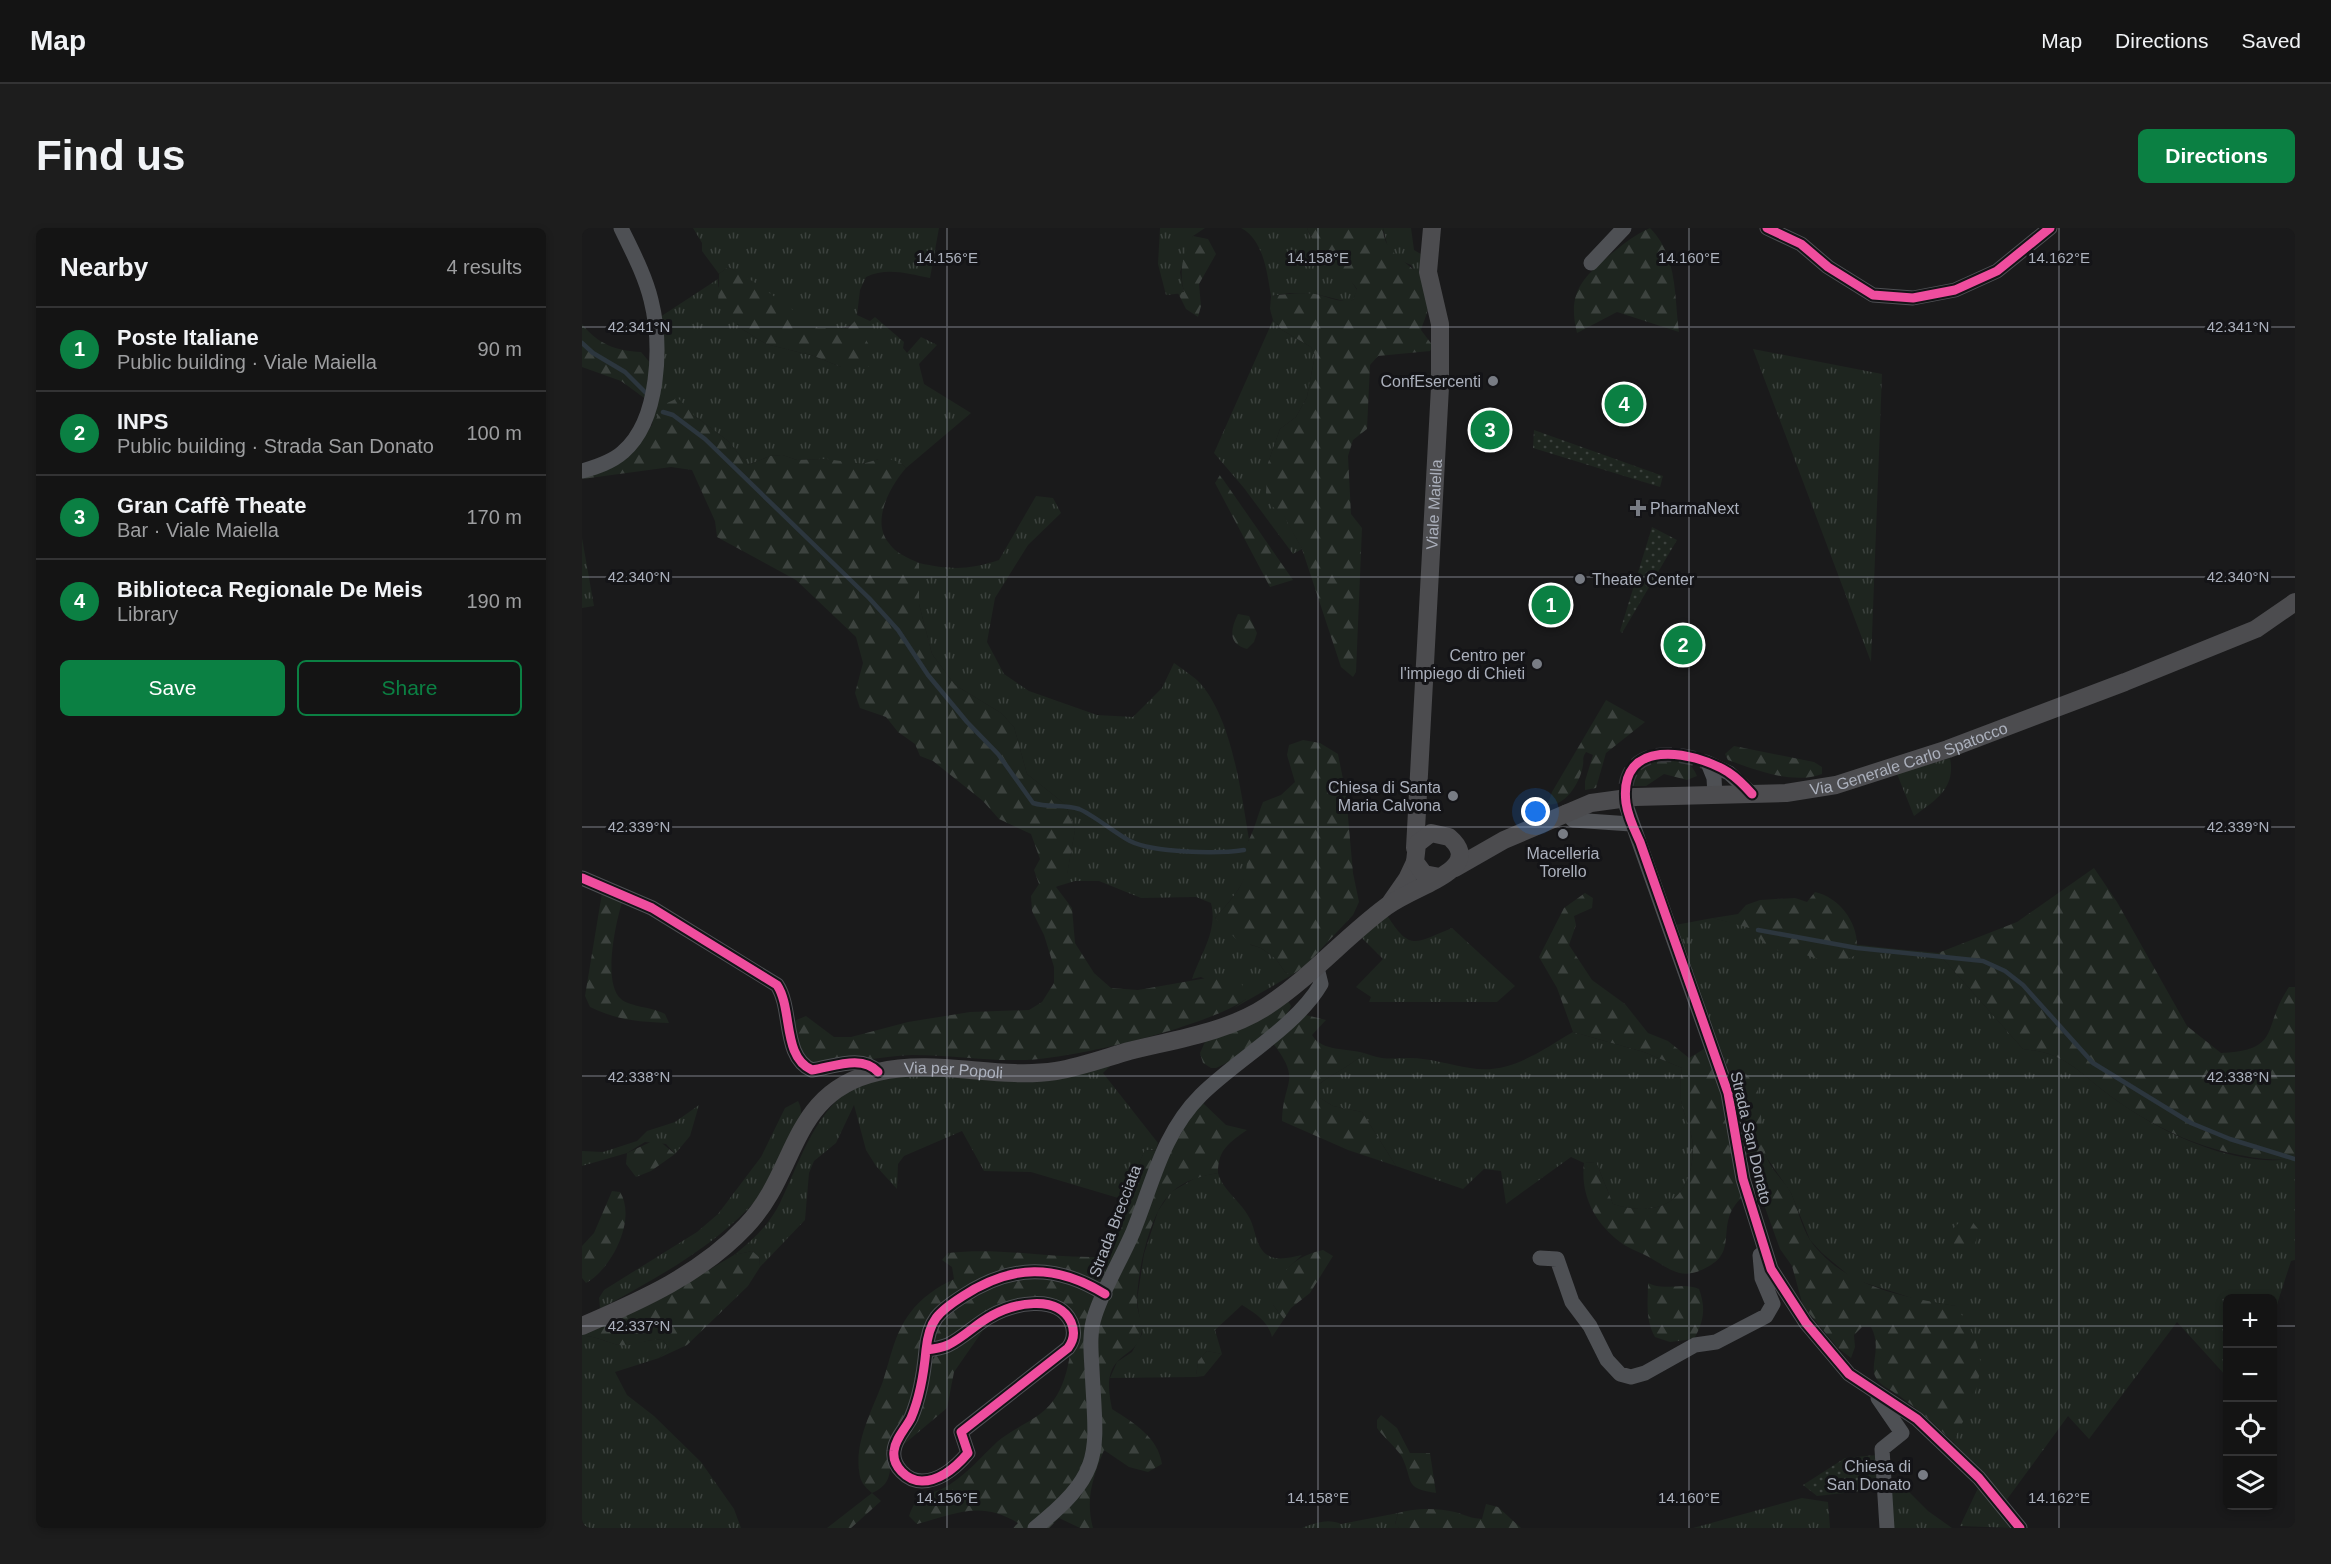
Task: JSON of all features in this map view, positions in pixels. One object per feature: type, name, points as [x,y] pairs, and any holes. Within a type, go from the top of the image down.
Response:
[{"type":"main road","name":"Viale Maiella","points":[[1415,856],[1440,387],[1440,324],[1428,272],[1432,228]]},
{"type":"main road","name":"Via Generale Carlo Spatocco","points":[[1448,873],[1504,840],[1566,812],[1616,799],[1752,794],[1828,787],[1947,749],[2256,629],[2295,602]]},
{"type":"main road","name":"Viale Maiella","points":[[1420,782],[1432,817],[1449,837]]},
{"type":"main road","points":[[1425,835],[1449,837],[1459,855],[1448,873],[1424,873],[1415,856],[1425,835]]},
{"type":"main road","name":"Via Generale Carlo Spatocco","points":[[1449,837],[1463,846],[1476,846],[1504,840]]},
{"type":"main road","name":"Via per Popoli","points":[[1388,906],[1407,879],[1415,856]]},
{"type":"main road","name":"Via per Popoli","points":[[582,1326],[669,1286],[715,1255],[748,1224],[762,1206],[818,1104],[832,1091],[878,1072],[944,1068],[1011,1074],[1057,1071],[1242,1018],[1264,1008],[1317,968],[1388,906],[1448,873]]},
{"type":"street","points":[[582,471],[611,461],[631,444],[643,424],[653,397],[655,338],[652,302],[645,278],[621,228]]},
{"type":"street","points":[[1590,263],[1624,228]]},
{"type":"street","points":[[1767,228],[1800,244],[1828,267],[1873,295],[1913,298],[1955,290],[1997,271],[2050,228]]},
{"type":"street","points":[[1715,795],[1713,772],[1708,763],[1729,773],[1752,794]]},
{"type":"street","name":"Strada San Donato","points":[[1566,812],[1573,820],[1629,816],[1728,1093],[1743,1179],[1771,1269],[1801,1316],[1849,1374],[1917,1419],[1979,1478],[2020,1528]]},
{"type":"street","points":[[582,878],[652,909],[777,985],[785,1000],[795,1051],[806,1067],[812,1070],[862,1062],[871,1064],[878,1072]]},
{"type":"street","name":"Strada Brecciata","points":[[1035,1528],[1063,1502],[1090,1470],[1096,1445],[1091,1340],[1095,1313],[1105,1294],[1171,1131],[1202,1093],[1278,1030],[1317,991],[1321,984],[1317,968]]},
{"type":"street","name":"Strada San Donato","points":[[1540,1258],[1557,1259],[1572,1302],[1590,1326],[1607,1360],[1620,1374],[1631,1377],[1645,1373],[1695,1345],[1716,1342],[1766,1316],[1773,1304],[1762,1278],[1757,1225]]},
{"type":"street","points":[[926,1350],[949,1344],[995,1313],[1025,1304],[1046,1305],[1058,1309],[1068,1318],[1073,1332],[1072,1342],[1068,1348],[962,1432],[968,1453],[960,1463],[930,1481],[916,1481],[906,1476],[896,1465],[893,1452],[912,1415],[924,1370],[928,1329],[933,1320],[960,1298],[999,1276],[1020,1272],[1064,1275],[1105,1294]]},
{"type":"street","name":"Strada San Donato","points":[[1873,1390],[1902,1433],[1882,1449],[1887,1528]]},
{"type":"green space","points":[[693,228],[939,228],[930,278],[890,272],[866,277],[860,290],[857,315],[870,321],[875,317],[904,342],[903,348],[907,353],[921,337],[937,345],[919,364],[924,384],[971,413],[906,468],[901,463],[879,459],[862,464],[826,459],[797,460],[782,455],[770,456],[748,465],[728,441],[695,416],[652,424],[658,391],[660,317],[718,279],[718,286],[742,329],[766,344],[814,356],[841,367],[855,322],[837,329],[816,327],[795,315],[728,267],[719,274],[702,251],[702,243]]},
{"type":"green space","points":[[1160,228],[1205,228],[1193,236],[1180,272],[1184,293],[1166,295],[1158,264]]},
{"type":"green space","points":[[1241,228],[1307,228],[1310,236],[1345,271],[1357,290],[1353,300],[1348,302],[1316,294],[1290,293],[1271,296],[1260,249],[1249,233]]},
{"type":"green space","points":[[1307,228],[1383,228],[1385,240],[1391,250],[1417,273],[1428,293],[1427,311],[1421,330],[1433,346],[1430,351],[1378,356],[1370,365],[1367,429],[1353,440],[1348,456],[1351,514],[1362,528],[1356,672],[1353,677],[1341,667],[1302,549],[1284,516],[1272,506],[1266,493],[1268,463],[1280,429],[1296,417],[1307,397],[1315,355],[1311,347],[1282,330],[1273,320],[1270,309],[1271,296],[1309,293],[1348,301],[1353,300],[1357,289],[1322,251]]},
{"type":"green space","points":[[1383,228],[1411,228],[1414,250],[1426,257],[1428,296],[1411,265],[1397,259],[1388,248]]},
{"type":"green space","points":[[1650,228],[1666,251],[1670,264],[1679,332],[1617,312],[1577,333],[1574,307],[1579,288],[1585,279],[1621,246]]},
{"type":"green space","points":[[1193,236],[1208,239],[1216,254],[1199,284],[1201,306],[1198,317],[1186,309],[1178,293],[1184,292],[1182,263]]},
{"type":"green space","points":[[728,267],[754,282],[818,328],[848,328],[855,321],[869,345],[869,367],[841,367],[814,356],[766,344],[742,329],[722,312],[718,304],[719,274]]},
{"type":"green space","points":[[1273,320],[1282,330],[1311,347],[1315,355],[1307,397],[1296,417],[1280,429],[1268,463],[1272,506],[1284,515],[1302,549],[1293,554],[1244,488],[1214,453]]},
{"type":"green space","points":[[582,324],[594,337],[608,345],[641,352],[652,365],[647,400],[621,381],[582,367]]},
{"type":"green space","points":[[1753,349],[1882,374],[1871,662]]},
{"type":"green space","points":[[678,398],[695,416],[728,441],[748,465],[770,456],[782,455],[797,460],[826,459],[862,464],[879,459],[890,459],[901,463],[906,468],[894,484],[885,503],[882,513],[883,533],[894,549],[919,563],[919,604],[932,654],[955,685],[1001,713],[1014,727],[1027,774],[1066,805],[1075,830],[1067,875],[1056,887],[1072,908],[1075,943],[1094,973],[1111,988],[1138,990],[1224,975],[1240,978],[1246,999],[1202,1020],[1138,1040],[1044,1058],[1008,1060],[912,1055],[817,1067],[799,1055],[794,1021],[806,1016],[834,1037],[851,1037],[908,1022],[970,1012],[1029,1010],[1042,1002],[1054,983],[1054,967],[1044,935],[1032,911],[1031,896],[1039,884],[1034,870],[1040,859],[1031,834],[999,819],[983,801],[933,761],[920,756],[915,744],[898,732],[886,717],[860,708],[855,693],[863,663],[856,637],[796,580],[717,537],[715,521],[692,470],[671,467],[582,479],[645,435],[667,403]]},
{"type":"green space","points":[[1534,430],[1663,476],[1660,487],[1533,448]]},
{"type":"green space","points":[[1220,475],[1293,580],[1270,587],[1215,483]]},
{"type":"green space","points":[[1036,496],[1053,498],[1061,513],[1028,545],[995,598],[987,642],[1004,674],[1029,691],[1097,715],[1133,717],[1162,688],[1174,663],[1197,680],[1209,695],[1219,713],[1233,755],[1249,839],[1248,867],[1243,881],[1215,918],[1251,945],[1261,948],[1276,959],[1285,972],[1292,975],[1234,1008],[1246,999],[1201,977],[1192,979],[1208,942],[1213,913],[1211,903],[1196,897],[1141,898],[1099,881],[1075,881],[1055,887],[1067,874],[1075,830],[1066,805],[1027,774],[1014,727],[1001,713],[955,685],[932,654],[919,604],[919,563],[959,568],[999,560]]},
{"type":"green space","points":[[1652,527],[1677,540],[1622,633],[1620,631]]},
{"type":"green space","points":[[582,538],[594,606],[582,608]]},
{"type":"green space","points":[[1238,614],[1249,616],[1257,633],[1254,642],[1247,649],[1236,644],[1232,636]]},
{"type":"green space","points":[[1606,700],[1645,722],[1606,753],[1596,788],[1585,790],[1585,781],[1593,755],[1586,752],[1582,771],[1571,792],[1560,802],[1548,804],[1552,792]]},
{"type":"green space","points":[[1303,740],[1320,743],[1338,754],[1346,794],[1353,873],[1359,902],[1353,915],[1306,965],[1292,975],[1285,972],[1276,959],[1261,948],[1237,940],[1215,918],[1241,886],[1246,868],[1246,845],[1263,802],[1281,795],[1295,782],[1287,755],[1289,745]]},
{"type":"green space","points":[[1734,746],[1814,762],[1822,767],[1822,774],[1811,777],[1787,777],[1750,768],[1728,760],[1725,754]]},
{"type":"green space","points":[[1667,755],[1685,761],[1697,776],[1687,780],[1664,774],[1646,786],[1633,786],[1636,773],[1643,764]]},
{"type":"green space","points":[[1950,758],[1950,777],[1947,785],[1937,799],[1914,816],[1897,774]]},
{"type":"green space","points":[[2094,868],[2117,902],[2187,1026],[2221,1053],[2241,1051],[2262,1042],[2268,1034],[2289,987],[2295,987],[2295,1160],[2269,1159],[2221,1151],[2174,1134],[2130,1110],[2070,1064],[2050,1054],[2023,1049],[1938,953],[2017,922]]},
{"type":"green space","points":[[1815,892],[1825,895],[1841,907],[1853,925],[1856,935],[1856,955],[1836,965],[1797,952],[1784,953],[1765,945],[1753,929],[1713,918],[1738,914],[1746,905],[1760,900],[1795,898],[1807,902]]},
{"type":"green space","points":[[602,893],[623,899],[612,951],[612,980],[615,991],[625,1002],[665,1014],[669,1023],[628,1020],[590,1007],[585,996]]},
{"type":"green space","points":[[1585,893],[1593,898],[1592,908],[1574,916],[1576,925],[1569,945],[1592,980],[1625,1004],[1648,1033],[1668,1041],[1689,1058],[1704,1049],[1722,1093],[1745,1195],[1730,1214],[1724,1250],[1719,1258],[1711,1265],[1693,1273],[1678,1273],[1620,1242],[1603,1226],[1587,1197],[1583,1175],[1584,1163],[1596,1162],[1613,1204],[1645,1209],[1659,1207],[1680,1193],[1687,1181],[1693,1149],[1681,1099],[1682,1068],[1644,1052],[1573,1032],[1557,988],[1539,957],[1564,908]]},
{"type":"green space","points":[[1387,915],[1402,935],[1414,941],[1429,938],[1452,928],[1515,986],[1497,1002],[1369,1002],[1371,997],[1356,987],[1383,959],[1361,937]]},
{"type":"green space","points":[[1713,918],[1796,936],[1938,953],[2023,1049],[2050,1054],[2061,1059],[2142,1117],[2196,1144],[2235,1156],[2295,1160],[2295,1260],[2291,1261],[2277,1305],[2277,1294],[2223,1294],[2223,1373],[2177,1322],[2089,1439],[2068,1416],[2005,1502],[1953,1442],[1967,1412],[1956,1306],[1918,1300],[1853,1279],[1810,1240],[1791,1193],[1767,1158],[1743,1074],[1729,1072],[1675,925]]},
{"type":"green space","points":[[1287,999],[1291,1006],[1287,1014],[1258,1041],[1216,1068],[1203,1063],[1200,1053],[1205,1042]]},
{"type":"green space","points":[[1302,1014],[1326,1020],[1312,1035],[1322,1044],[1364,1053],[1319,1084],[1320,1098],[1333,1106],[1362,1112],[1396,1166],[1348,1150],[1282,1121],[1289,1074],[1287,1065],[1272,1042]]},
{"type":"green space","points":[[1573,1032],[1644,1052],[1682,1068],[1681,1099],[1691,1134],[1693,1149],[1691,1167],[1680,1193],[1659,1207],[1645,1209],[1613,1204],[1596,1162],[1584,1163],[1571,1157],[1506,1204],[1501,1171],[1484,1169],[1463,1189],[1396,1166],[1362,1112],[1333,1106],[1320,1098],[1318,1085],[1364,1053],[1392,1059],[1425,1059],[1470,1068],[1498,1068],[1524,1060]]},
{"type":"green space","points":[[1112,1064],[1103,1073],[1158,1143],[1156,1150],[1145,1150],[1128,1187],[1125,1200],[1031,1172],[984,1171],[962,1131],[904,1156],[898,1164],[897,1189],[876,1166],[866,1150],[854,1105],[836,1143],[814,1161],[809,1173],[805,1220],[760,1267],[759,1257],[752,1251],[734,1255],[754,1238],[771,1218],[814,1131],[838,1100],[853,1088],[871,1079]]},
{"type":"green space","points":[[1729,1072],[1754,1078],[1759,1097],[1766,1155],[1791,1193],[1810,1240],[1824,1256],[1839,1269],[1876,1287],[1896,1294],[1956,1306],[1965,1320],[1979,1351],[1980,1367],[1974,1396],[1953,1442],[1924,1415],[1877,1379],[1874,1371],[1876,1341],[1871,1327],[1862,1327],[1854,1335],[1855,1347],[1851,1358],[1838,1348],[1803,1306],[1792,1266],[1780,1249],[1742,1144]]},
{"type":"green space","points":[[798,1101],[801,1119],[797,1131],[770,1179],[748,1209],[696,1252],[600,1309],[599,1298],[604,1290],[697,1232],[718,1214],[761,1157],[785,1108]]},
{"type":"green space","points":[[1203,1103],[1226,1125],[1247,1130],[1222,1152],[1218,1173],[1182,1184],[1164,1201],[1157,1213],[1143,1257],[1138,1287],[1137,1303],[1142,1326],[1141,1335],[1134,1347],[1118,1361],[1111,1372],[1109,1390],[1112,1409],[1136,1425],[1150,1438],[1160,1454],[1162,1464],[1148,1472],[1129,1467],[1104,1450],[1091,1488],[1090,1507],[1093,1528],[1080,1528],[1059,1518],[1049,1528],[1013,1528],[1018,1523],[992,1512],[980,1511],[956,1513],[917,1524],[909,1516],[921,1497],[942,1489],[956,1480],[997,1442],[1040,1414],[1057,1396],[1069,1360],[1073,1322],[1042,1299],[986,1326],[954,1372],[947,1408],[890,1456],[886,1483],[872,1493],[860,1478],[858,1459],[862,1436],[897,1337],[905,1321],[924,1298],[954,1279],[952,1267],[942,1260],[948,1253],[986,1251],[1098,1257],[1113,1240],[1128,1187],[1145,1150],[1170,1151],[1183,1125]]},
{"type":"green space","points":[[699,1105],[690,1136],[675,1154],[666,1144],[645,1142],[627,1153],[582,1166],[582,1151],[603,1152],[637,1141],[647,1131],[675,1122]]},
{"type":"green space","points":[[657,1139],[675,1154],[651,1171],[636,1177],[626,1164],[627,1153]]},
{"type":"green space","points":[[1218,1173],[1224,1185],[1247,1213],[1261,1249],[1265,1253],[1277,1258],[1302,1255],[1289,1267],[1273,1305],[1284,1319],[1272,1337],[1264,1322],[1242,1305],[1215,1330],[1222,1354],[1207,1351],[1198,1361],[1196,1377],[1110,1378],[1117,1362],[1132,1352],[1142,1334],[1137,1300],[1144,1254],[1158,1211],[1171,1192],[1197,1177]]},
{"type":"green space","points":[[612,1191],[620,1192],[624,1203],[626,1216],[624,1229],[605,1267],[586,1283],[582,1278],[582,1246],[594,1233]]},
{"type":"green space","points":[[1965,1219],[1970,1219],[1979,1230],[1973,1251],[1964,1255],[1952,1246],[1949,1237],[1954,1228]]},
{"type":"green space","points":[[1323,1250],[1333,1256],[1310,1293],[1291,1308],[1284,1319],[1273,1305],[1282,1276],[1294,1262]]},
{"type":"green space","points":[[752,1251],[759,1257],[760,1267],[748,1286],[687,1345],[659,1358],[669,1349],[663,1340],[625,1345],[582,1336],[582,1333],[702,1274],[734,1255]]},
{"type":"green space","points":[[1648,1283],[1661,1287],[1686,1286],[1699,1289],[1703,1302],[1703,1314],[1694,1339],[1670,1342],[1655,1337],[1648,1317]]},
{"type":"green space","points":[[582,1336],[620,1345],[663,1340],[669,1349],[659,1358],[615,1372],[627,1395],[654,1416],[701,1462],[734,1509],[741,1528],[582,1528]]},
{"type":"green space","points":[[1207,1351],[1222,1354],[1204,1376],[1196,1377],[1198,1361]]},
{"type":"green space","points":[[1381,1415],[1397,1428],[1410,1453],[1430,1453],[1436,1493],[1418,1489],[1411,1482],[1402,1457],[1377,1428],[1377,1420]]},
{"type":"green space","points":[[1877,1455],[1880,1489],[1817,1496],[1803,1485],[1845,1458]]},
{"type":"green space","points":[[1896,1479],[1928,1511],[1952,1528],[1892,1528],[1891,1480]]},
{"type":"green space","points":[[1979,1486],[2013,1528],[1960,1526]]},
{"type":"green space","points":[[872,1493],[881,1501],[851,1528],[827,1528]]},
{"type":"green space","points":[[1802,1498],[1828,1502],[1830,1528],[1693,1528]]},
{"type":"green space","points":[[1486,1504],[1498,1507],[1521,1528],[1399,1528],[1395,1525],[1398,1513],[1419,1509],[1455,1512],[1482,1519]]},
{"type":"green space","points":[[1398,1513],[1395,1524],[1399,1528],[1302,1528],[1321,1522],[1331,1521],[1341,1524]]},
{"type":"waterway","points":[[582,343],[593,353],[625,372],[646,393]]},
{"type":"waterway","points":[[663,412],[673,415],[705,439],[869,598],[898,630],[928,675],[967,722],[998,754],[1033,803],[1079,809],[1130,841],[1154,848],[1203,852],[1244,850]]},
{"type":"waterway","points":[[1758,930],[1857,948],[1983,961],[2005,971],[2023,985],[2093,1063],[2191,1123],[2230,1139],[2295,1159]]},
{"type":"tunnel","points":[[1627,808],[1626,789],[1629,774],[1637,764],[1661,755],[1676,755],[1708,763]]},
{"type":"cycle path","points":[[1767,228],[1801,244],[1828,267],[1873,295],[1913,298],[1955,290],[1997,271],[2050,228]]},
{"type":"cycle path","points":[[1752,794],[1731,774],[1713,764],[1696,758],[1660,755],[1645,758],[1634,767],[1627,782],[1626,803],[1728,1093],[1743,1179],[1771,1269],[1806,1323],[1849,1374],[1917,1419],[1979,1478],[2020,1528]]},
{"type":"cycle path","points":[[582,878],[652,908],[777,985],[782,995],[796,1055],[812,1070],[856,1063],[864,1064],[878,1072]]},
{"type":"cycle path","points":[[926,1350],[917,1402],[911,1418],[898,1438],[894,1451],[895,1462],[902,1472],[922,1481],[942,1476],[959,1463],[968,1453],[961,1432],[1068,1348],[1073,1335],[1071,1322],[1056,1307],[1045,1304],[1022,1305],[986,1319],[948,1345],[926,1350],[932,1324],[941,1312],[981,1285],[1017,1273],[1051,1273],[1069,1277],[1105,1294]]},
{"type":"place","name":"ConfEsercenti","points":[[1493,381]]},
{"type":"place","name":"Biblioteca Regionale De Meis","points":[[1624,404]]},
{"type":"place","name":"Gran Caffè Theate","points":[[1490,430]]},
{"type":"place","name":"PharmaNext","points":[[1638,508]]},
{"type":"place","name":"Theate Center","points":[[1580,579]]},
{"type":"place","name":"Poste Italiane","points":[[1551,605]]},
{"type":"place","name":"INPS","points":[[1683,645]]},
{"type":"place","name":"Centro per l'impiego di Chieti","points":[[1537,664]]},
{"type":"place","name":"Chiesa di Santa Maria Calvona","points":[[1453,796]]},
{"type":"place","name":"Macelleria Torello","points":[[1563,834]]},
{"type":"place","name":"Chiesa di San Donato","points":[[1923,1475]]}]
